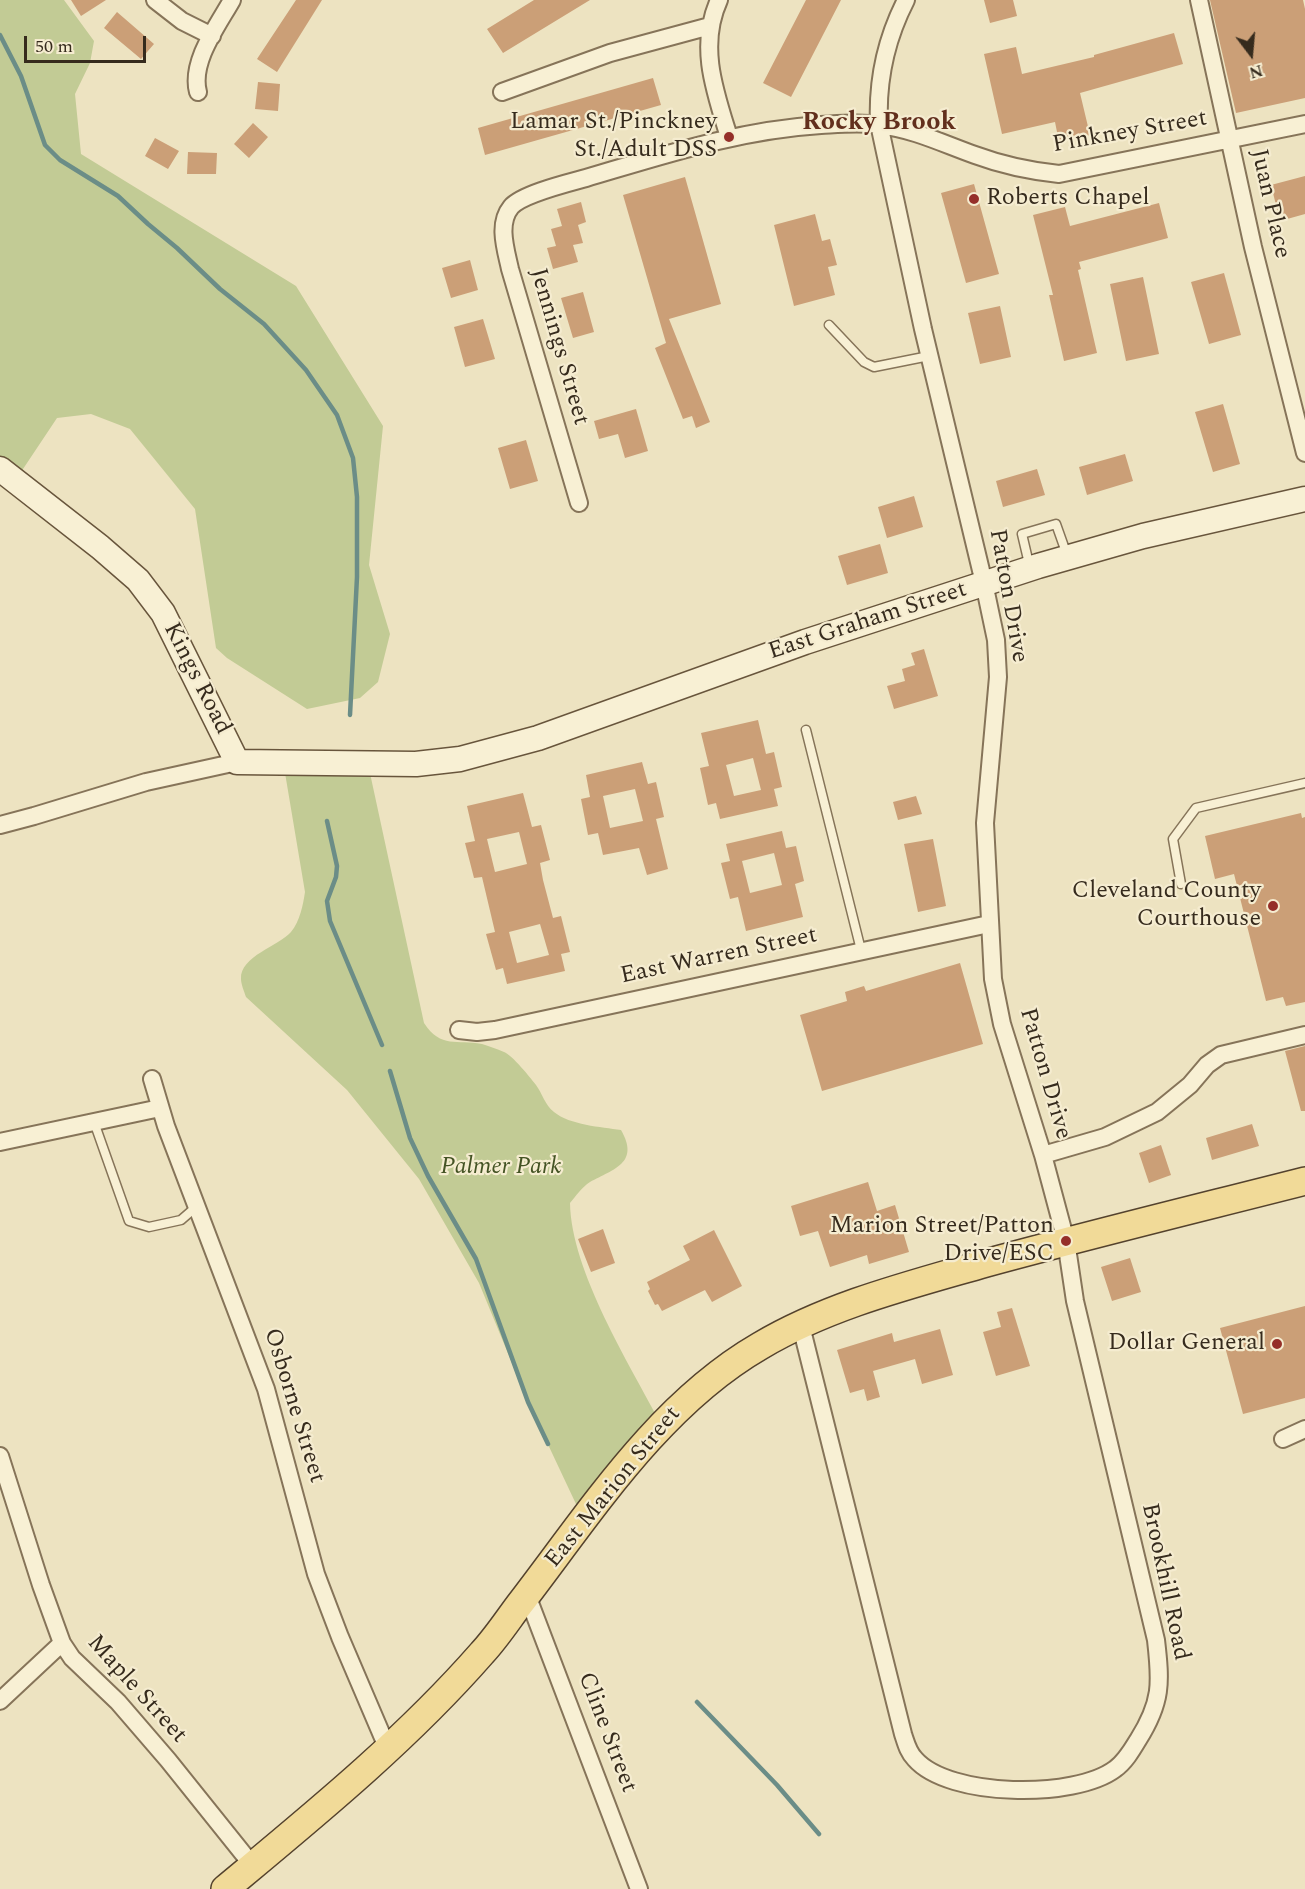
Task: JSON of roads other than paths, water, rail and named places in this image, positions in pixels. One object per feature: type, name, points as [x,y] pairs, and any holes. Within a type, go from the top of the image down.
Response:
[{"type":"main road","name":"East Marion Street","points":[[225,1889],[294,1832],[387,1748],[483,1652],[642,1446],[683,1403],[725,1369],[760,1345],[838,1309],[932,1278],[1305,1180]]},
{"type":"street","points":[[154,0],[182,21],[212,36]]},
{"type":"street","points":[[198,92],[195,81],[198,66],[232,0]]},
{"type":"street","points":[[719,0],[710,26],[709,58],[715,91],[729,137]]},
{"type":"street","name":"Patton Drive","points":[[906,0],[893,25],[882,68],[878,97],[879,124],[929,356],[996,640],[998,677],[985,823],[993,979],[1002,1024],[1043,1155],[1066,1241]]},
{"type":"street","name":"Juan Place","points":[[1198,0],[1229,140],[1305,453]]},
{"type":"street","points":[[502,92],[610,53],[710,26]]},
{"type":"street","name":"Pinkney Street","points":[[513,205],[540,192],[706,142],[794,126],[879,124],[943,142],[1001,164],[1033,172],[1059,174],[1305,124]]},
{"type":"street","name":"Jennings Street","points":[[513,205],[506,214],[503,235],[510,269],[579,503]]},
{"type":"street","name":"Kings Road","points":[[0,469],[100,547],[138,580],[163,613],[237,762],[437,763]]},
{"type":"street","name":"East Graham Street","points":[[437,763],[487,753],[538,738],[805,642],[1030,568],[1143,536],[1305,499]]},
{"type":"street","points":[[0,825],[146,782],[237,762]]},
{"type":"street","name":"East Warren Street","points":[[459,1030],[477,1032],[495,1030],[989,924]]},
{"type":"street","points":[[1043,1155],[1105,1137],[1157,1112],[1190,1085],[1207,1065],[1221,1055],[1305,1035]]},
{"type":"street","name":"Osborne Street","points":[[153,1079],[160,1108],[196,1207],[266,1389],[316,1574],[387,1748]]},
{"type":"street","points":[[0,1142],[160,1108]]},
{"type":"street","name":"Brookhill Road","points":[[801,1326],[903,1734],[915,1760],[948,1779],[991,1788],[1052,1790],[1087,1783],[1117,1768],[1132,1751],[1152,1718],[1159,1688],[1160,1669],[1156,1640],[1075,1301],[1066,1241]]},
{"type":"street","points":[[1283,1439],[1305,1429]]},
{"type":"street","name":"Maple Street","points":[[0,1456],[27,1544],[62,1643],[72,1658],[125,1710],[168,1760],[252,1866]]},
{"type":"street","name":"Cline Street","points":[[527,1595],[639,1889]]},
{"type":"street","points":[[0,1701],[62,1643]]},
{"type":"lane","points":[[829,325],[864,362],[874,367],[929,356]]},
{"type":"lane","points":[[1030,568],[1022,534],[1056,524],[1068,558]]},
{"type":"lane","points":[[806,730],[861,950]]},
{"type":"lane","points":[[1181,884],[1173,839],[1196,808],[1305,783]]},
{"type":"lane","points":[[94,1122],[129,1221],[149,1227],[181,1221],[196,1207]]},
{"type":"waterway","points":[[0,35],[21,76],[45,145],[60,160],[118,196],[220,289],[264,324],[306,370],[337,415],[353,458],[357,497],[357,577],[350,715]]},
{"type":"waterway","points":[[327,821],[337,866],[336,877],[327,901],[330,921],[382,1045]]},
{"type":"waterway","points":[[390,1071],[410,1138],[428,1176],[476,1259],[528,1402],[548,1444]]},
{"type":"waterway","points":[[697,1702],[777,1785],[819,1834]]},
{"type":"place","name":"Lamar St./Pinckney St./Adult DSS","points":[[729,137]]},
{"type":"place","name":"Roberts Chapel","points":[[974,199]]},
{"type":"place","name":"Cleveland County Courthouse","points":[[1273,906]]},
{"type":"place","name":"Marion Street/Patton Drive/ESC","points":[[1066,1241]]},
{"type":"place","name":"Dollar General","points":[[1277,1344]]},
{"type":"district","name":"Rocky Brook","points":[[879,124]]},
{"type":"park label","name":"Palmer Park","points":[[501,1168]]}]
